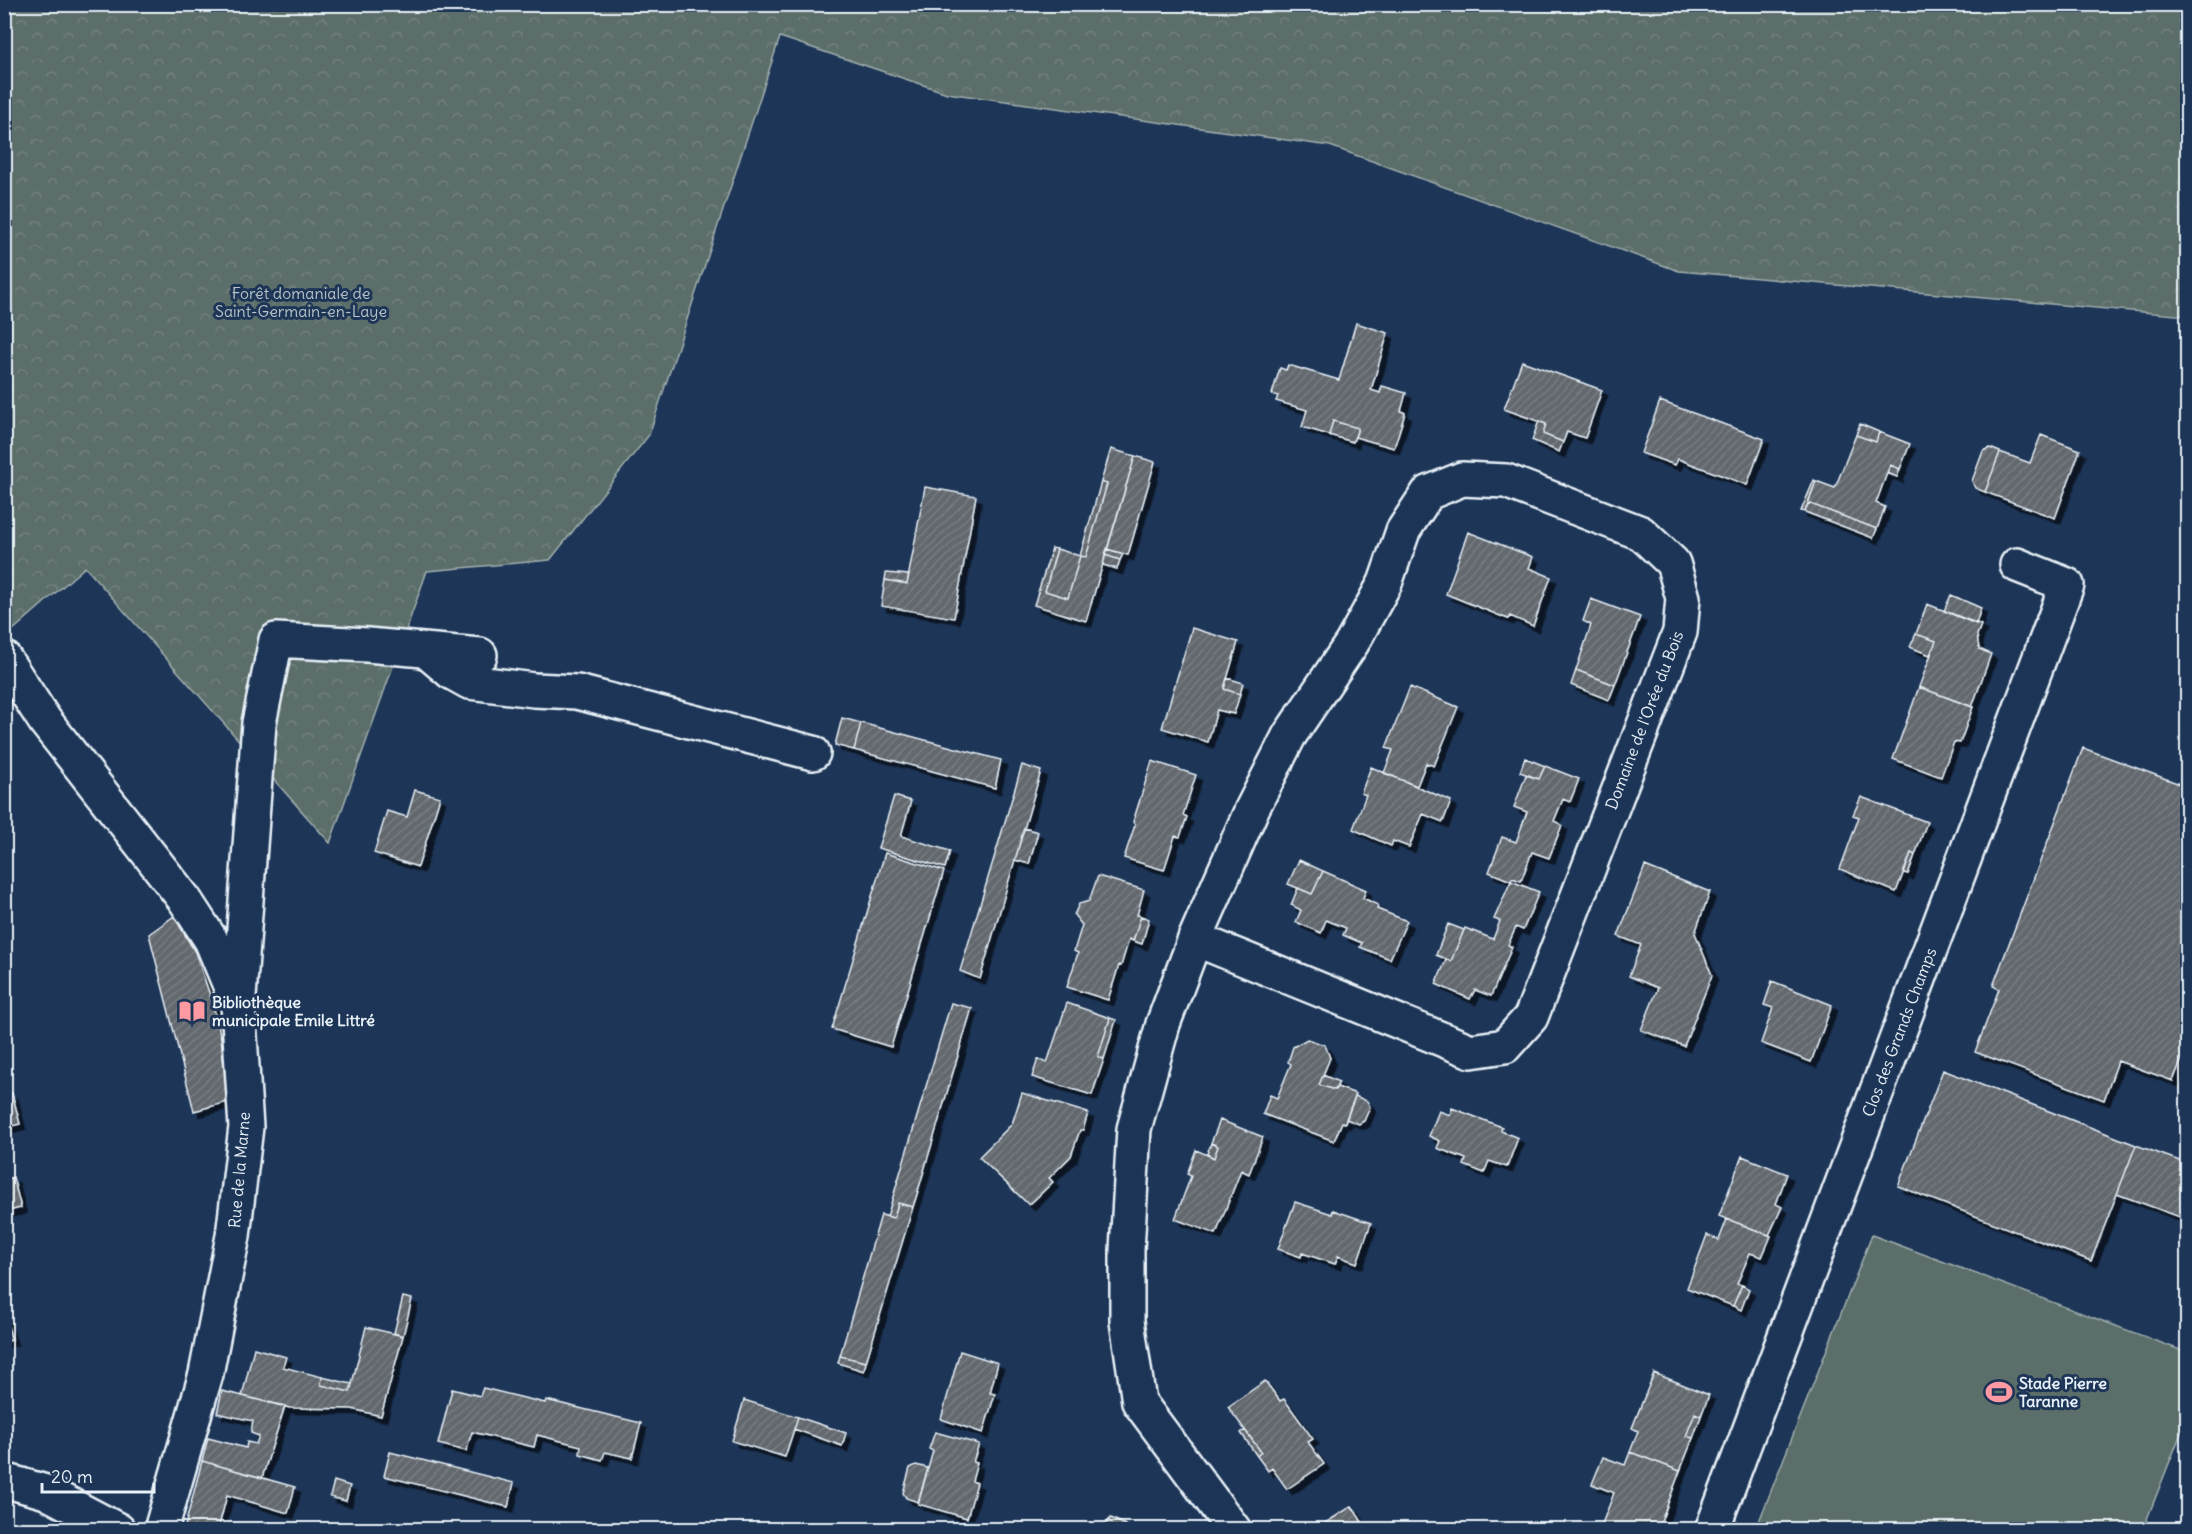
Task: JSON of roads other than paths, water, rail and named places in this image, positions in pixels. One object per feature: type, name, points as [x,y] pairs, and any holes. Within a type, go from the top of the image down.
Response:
[{"type":"street","name":"Domaine de l'Orée du Bois","points":[[1196,939],[1471,1051],[1505,1046],[1531,1017],[1680,632],[1683,598],[1673,563],[1641,533],[1506,481],[1462,478],[1428,494],[1403,531],[1385,582],[1352,643],[1289,736],[1252,809],[1196,939],[1163,1024],[1134,1129],[1127,1250],[1127,1321],[1139,1402],[1234,1530]]},
{"type":"street","name":"Clos des Grands Champs","points":[[1712,1530],[2067,585],[2017,566]]},
{"type":"street","points":[[238,1005],[259,723],[276,640],[480,655]]},
{"type":"street","points":[[424,650],[451,672],[469,682],[534,690],[577,692],[813,753]]},
{"type":"street","name":"Rue de la Marne","points":[[4,658],[45,721],[185,900],[211,940],[238,1005],[246,1127],[232,1236],[206,1374],[161,1530]]},
{"type":"street","points":[[4,1480],[46,1492],[118,1530]]},
{"type":"place","name":"Bibliothèque municipale Emile Littré","points":[[192,1011]]},
{"type":"place","name":"Stade Pierre Taranne","points":[[1999,1392]]},
{"type":"park label","name":"Forêt domaniale de Saint-Germain-en-Laye","points":[[301,302]]}]
